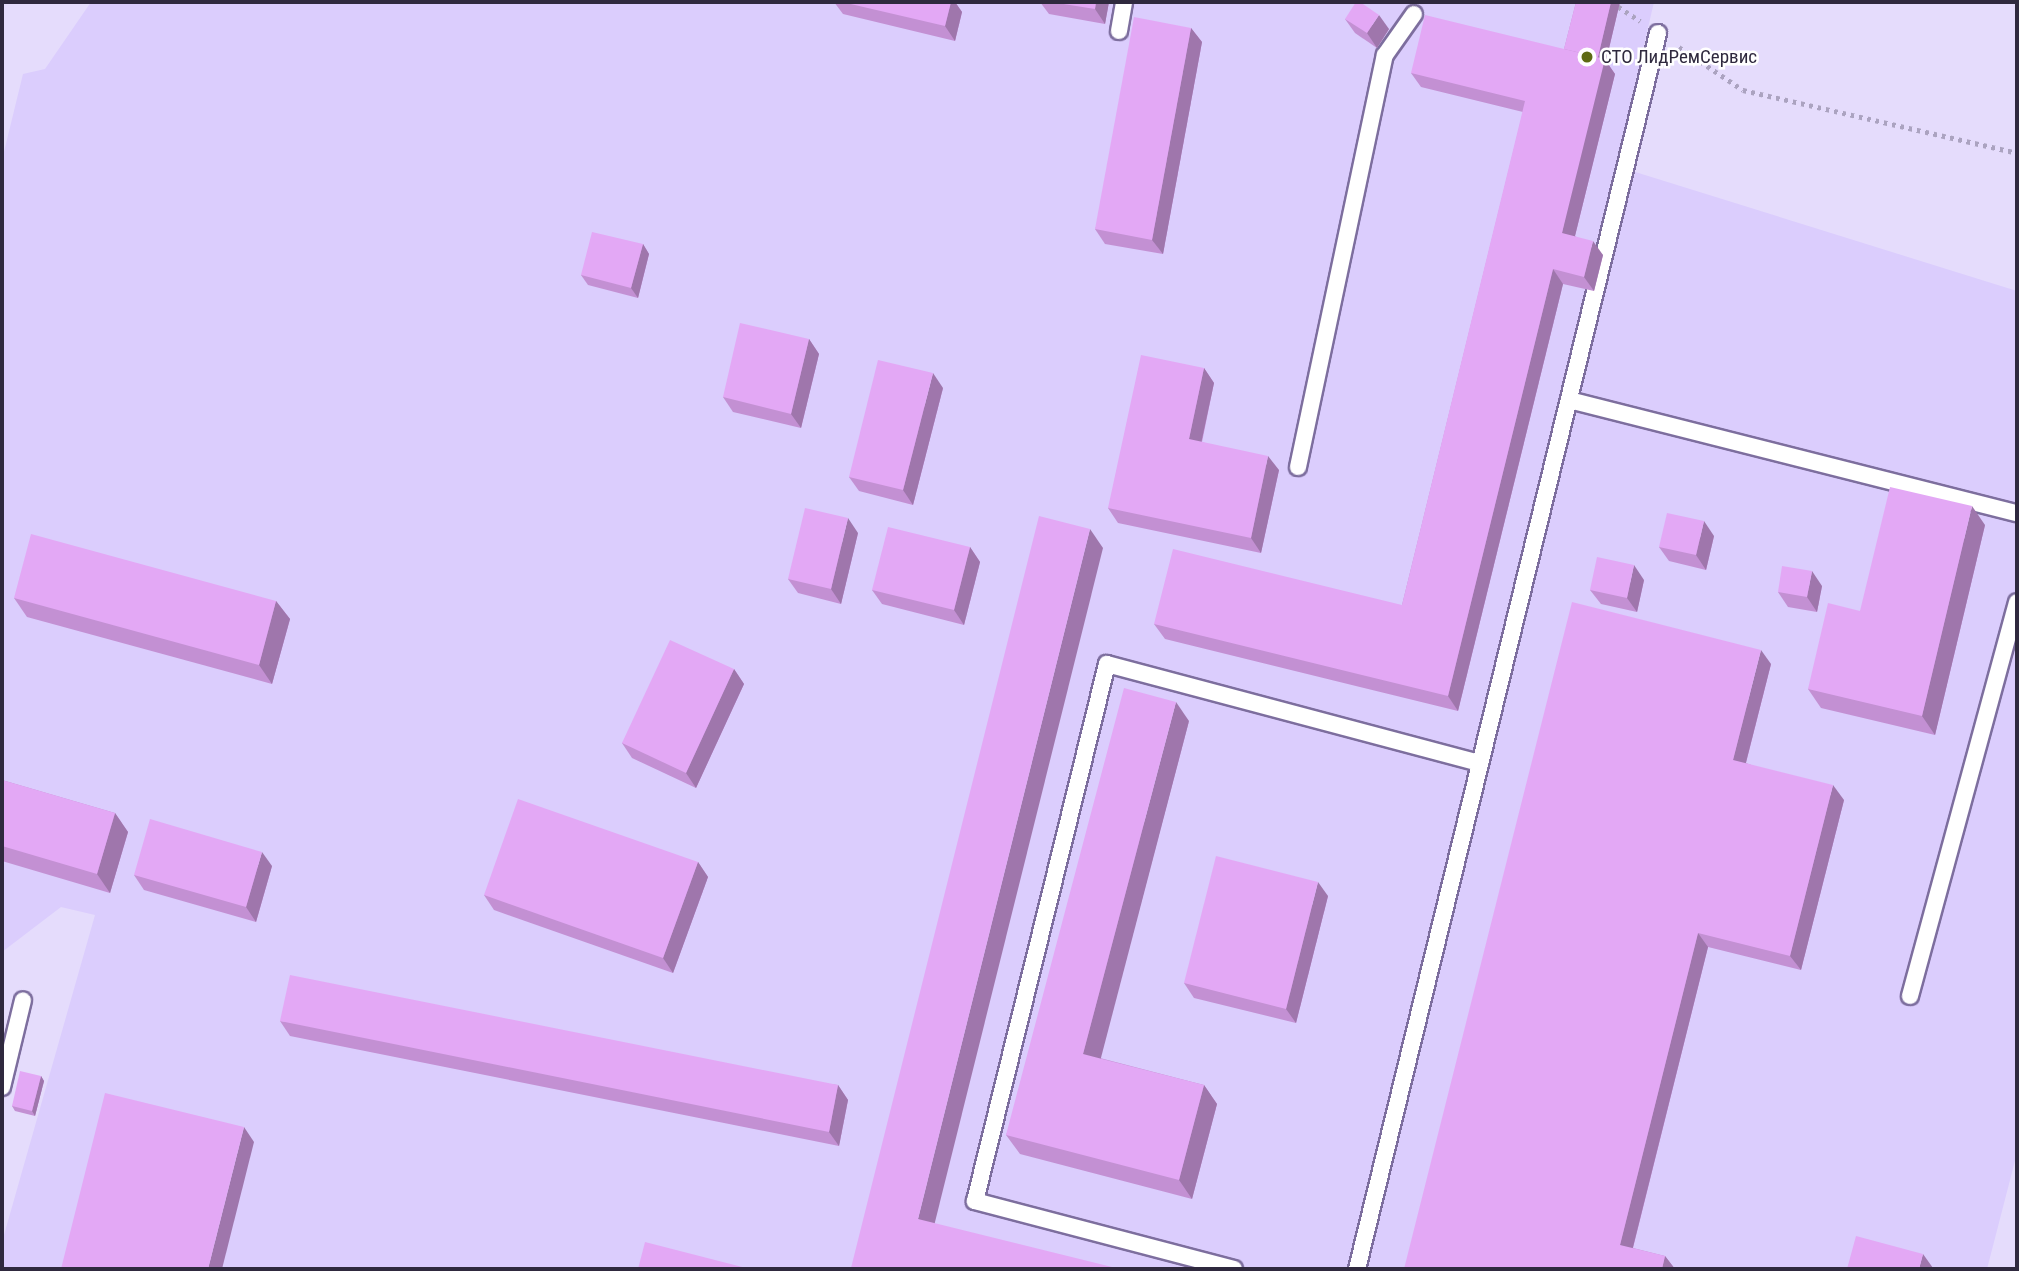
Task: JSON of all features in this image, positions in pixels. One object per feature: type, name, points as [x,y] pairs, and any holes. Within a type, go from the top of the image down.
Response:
[{"type":"lane","points":[[1119,31],[1124,2]]},
{"type":"lane","points":[[1298,467],[1385,55],[1419,11]]},
{"type":"lane","points":[[1357,1269],[1658,33]]},
{"type":"lane","points":[[1569,400],[2017,513]]},
{"type":"lane","points":[[1910,996],[2017,602]]},
{"type":"lane","points":[[1234,1269],[975,1201],[1107,664],[1480,763]]},
{"type":"lane","points":[[2,1087],[23,1000]]},
{"type":"path","points":[[1611,2],[1743,90],[2017,153]]},
{"type":"shaded area","points":[[91,2],[1654,2],[1616,166],[2017,291],[2017,1153],[1987,1269],[2,1269],[2,1242],[95,915],[61,907],[2,952],[2,160],[23,74],[45,69]]},
{"type":"building","points":[[842,2],[951,2],[945,26]]},
{"type":"building","points":[[1051,2],[1096,2],[1095,9]]},
{"type":"building","points":[[1356,2],[1379,15],[1367,33],[1345,19]]},
{"type":"building","points":[[1576,2],[1611,2],[1598,57],[1564,49]]},
{"type":"building","points":[[1425,15],[1605,59],[1562,233],[1593,241],[1584,277],[1553,269],[1448,696],[1154,624],[1173,549],[1402,605],[1525,101],[1411,73]]},
{"type":"building","points":[[1134,17],[1191,28],[1152,240],[1095,229]]},
{"type":"building","points":[[592,232],[643,244],[631,288],[581,275]]},
{"type":"building","points":[[740,323],[809,339],[791,414],[723,397]]},
{"type":"building","points":[[1141,355],[1204,368],[1189,439],[1268,456],[1251,538],[1108,508]]},
{"type":"building","points":[[878,360],[933,373],[903,490],[849,477]]},
{"type":"building","points":[[1890,487],[1972,506],[1922,716],[1808,689],[1828,603],[1860,611]]},
{"type":"building","points":[[805,508],[848,518],[831,589],[788,579]]},
{"type":"building","points":[[1667,513],[1704,521],[1696,555],[1659,547]]},
{"type":"building","points":[[1039,516],[1090,529],[918,1219],[1120,1269],[851,1268]]},
{"type":"building","points":[[888,527],[970,547],[954,610],[872,590]]},
{"type":"building","points":[[31,534],[276,601],[259,665],[14,598]]},
{"type":"building","points":[[1597,557],[1634,565],[1627,598],[1590,590]]},
{"type":"building","points":[[1782,566],[1812,571],[1807,597],[1778,592]]},
{"type":"building","points":[[1572,602],[1761,650],[1733,760],[1833,785],[1790,956],[1698,933],[1620,1245],[1665,1256],[1662,1269],[1404,1269]]},
{"type":"building","points":[[670,640],[734,669],[686,773],[622,743]]},
{"type":"building","points":[[1124,688],[1176,702],[1083,1054],[1204,1085],[1179,1180],[1006,1135]]},
{"type":"building","points":[[2,780],[115,813],[97,874],[2,846]]},
{"type":"building","points":[[518,799],[698,862],[663,958],[484,895]]},
{"type":"building","points":[[150,819],[262,852],[246,907],[134,875]]},
{"type":"building","points":[[1216,856],[1318,882],[1286,1009],[1184,983]]},
{"type":"building","points":[[290,975],[838,1085],[829,1132],[280,1021]]},
{"type":"building","points":[[20,1071],[41,1076],[32,1111],[12,1106]]},
{"type":"building","points":[[105,1093],[244,1127],[208,1269],[61,1269]]},
{"type":"building","points":[[1856,1236],[1923,1254],[1919,1269],[1847,1269]]},
{"type":"building","points":[[645,1242],[750,1269],[638,1269]]},
{"type":"place","name":"СТО ЛидРемСервис","points":[[1587,57]]}]
